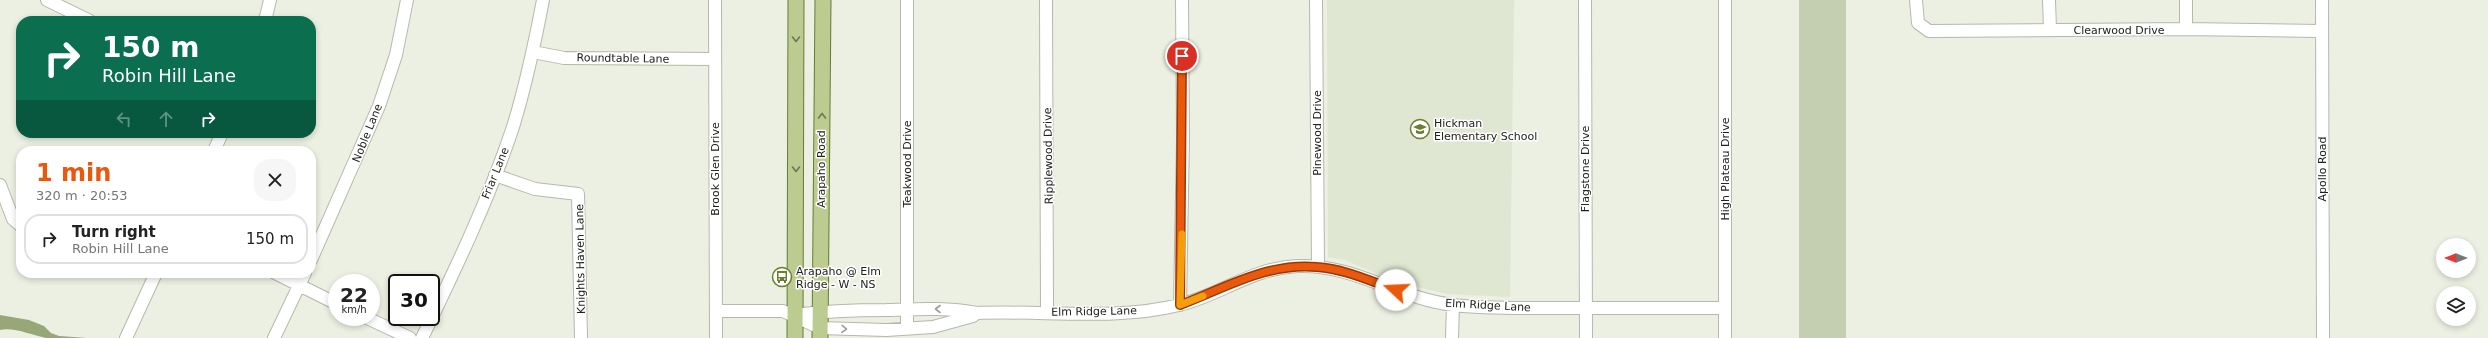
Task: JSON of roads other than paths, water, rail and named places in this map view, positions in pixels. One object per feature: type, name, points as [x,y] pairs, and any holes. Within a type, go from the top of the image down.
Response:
[{"type":"main road","points":[[795,338],[796,0]]},
{"type":"main road","name":"Arapaho Road","points":[[820,333],[823,0]]},
{"type":"street","points":[[47,0],[80,16]]},
{"type":"street","points":[[266,16],[270,0]]},
{"type":"street","name":"Noble Lane","points":[[316,249],[378,106],[396,55],[407,0]]},
{"type":"street","name":"Friar Lane","points":[[422,338],[495,175],[513,126],[533,52],[543,0]]},
{"type":"street","name":"Brook Glen Drive","points":[[715,0],[716,338]]},
{"type":"street","name":"Teakwood Drive","points":[[907,0],[907,329]]},
{"type":"street","name":"Ripplewood Drive","points":[[1046,0],[1047,312]]},
{"type":"street","points":[[1180,305],[1183,138],[1182,0]]},
{"type":"street","name":"Pinewood Drive","points":[[1316,0],[1318,267]]},
{"type":"street","name":"Flagstone Drive","points":[[1585,0],[1586,338]]},
{"type":"street","name":"High Plateau Drive","points":[[1725,0],[1725,338]]},
{"type":"street","name":"Clearwood Drive","points":[[1916,0],[1918,23],[1929,31],[2186,29],[2322,32]]},
{"type":"street","points":[[2050,0],[2050,30]]},
{"type":"street","points":[[2186,0],[2186,29]]},
{"type":"street","name":"Apollo Road","points":[[2322,0],[2323,338]]},
{"type":"street","name":"Roundtable Lane","points":[[533,52],[564,58],[715,59]]},
{"type":"street","name":"Knights Haven Lane","points":[[495,175],[535,189],[578,194],[580,208],[581,338]]},
{"type":"street","points":[[0,185],[13,219],[16,222]]},
{"type":"street","name":"Elm Ridge Lane","points":[[795,315],[820,311],[907,309],[960,310],[977,312],[1113,313],[1180,305],[1251,275],[1282,268],[1318,267],[1348,273],[1430,301],[1453,305],[1586,308],[1725,308]]},
{"type":"street","points":[[126,338],[150,278]]},
{"type":"street","points":[[284,278],[328,300]]},
{"type":"street","points":[[274,338],[303,278]]},
{"type":"street","points":[[1452,338],[1453,305]]},
{"type":"street","name":"Elm Ridge Lane","points":[[716,311],[783,311],[795,315],[820,333],[933,327],[973,316],[977,312]]},
{"type":"street","points":[[380,324],[410,338]]},
{"type":"place","name":"Hickman Elementary School","points":[[1420,129]]},
{"type":"place","name":"Arapaho @ Elm Ridge - W - NS","points":[[782,277]]}]
